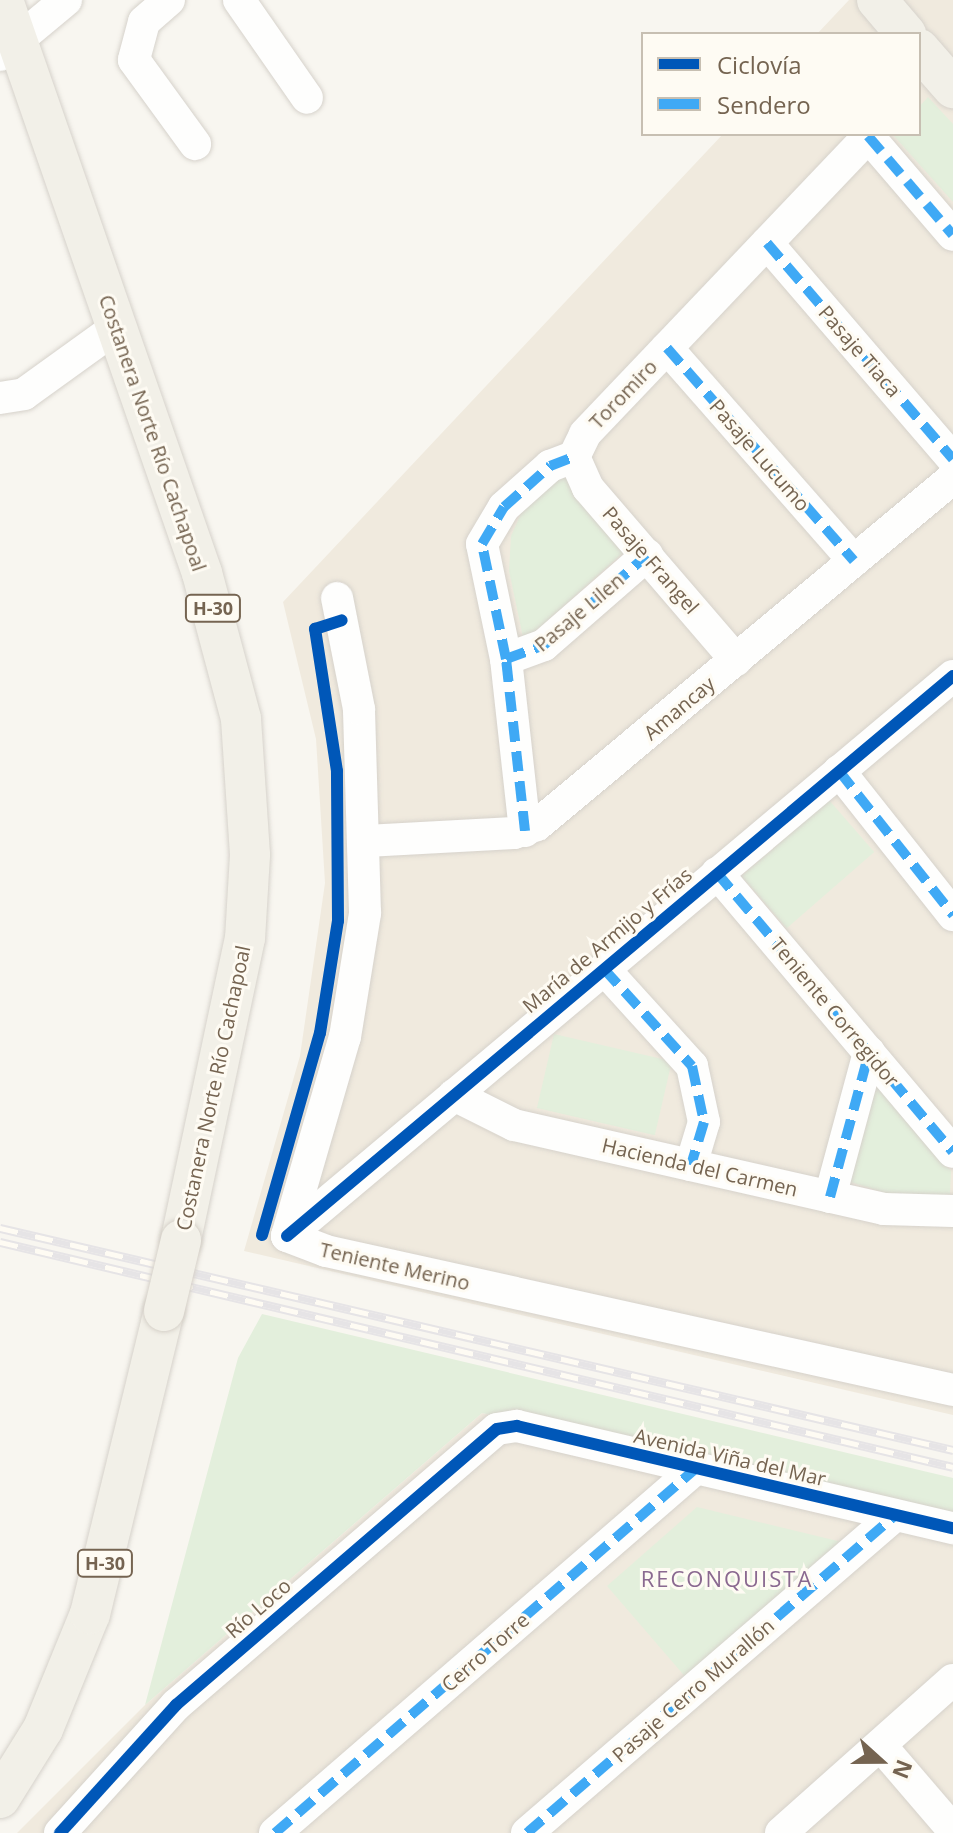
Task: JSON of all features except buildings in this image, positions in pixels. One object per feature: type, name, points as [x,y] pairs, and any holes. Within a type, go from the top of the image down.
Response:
[{"type":"main road","name":"Costanera Norte Río Cachapoal","points":[[0,1798],[43,1729],[81,1640],[164,1311],[244,952],[247,768],[219,628],[117,327],[8,48],[3,0]]},
{"type":"street","points":[[8,48],[66,0]]},
{"type":"street","points":[[169,0],[144,22],[134,60],[195,144]]},
{"type":"street","points":[[239,0],[307,98]]},
{"type":"street","name":"Toromiro","points":[[525,831],[506,659],[482,544],[504,507],[550,466],[574,457],[585,434],[869,136]]},
{"type":"street","points":[[871,136],[953,235]]},
{"type":"street","name":"Pasaje Tiaca","points":[[767,243],[953,459]]},
{"type":"street","points":[[0,398],[24,394],[117,327]]},
{"type":"street","name":"Pasaje Lucumo","points":[[667,348],[854,561]]},
{"type":"street","name":"Pasaje Frangel","points":[[574,457],[588,488],[736,660]]},
{"type":"street","name":"Amancay","points":[[525,831],[953,478]]},
{"type":"street","name":"Pasaje Lilen","points":[[506,659],[544,645],[647,555]]},
{"type":"street","points":[[287,1236],[356,986],[366,841],[359,709],[337,598]]},
{"type":"street","name":"María de Armijo y Frías","points":[[287,1236],[839,771],[951,681]]},
{"type":"street","points":[[839,771],[953,915]]},
{"type":"street","points":[[366,841],[525,831]]},
{"type":"street","name":"Teniente Corregidor","points":[[717,873],[953,1152]]},
{"type":"street","points":[[604,969],[692,1066],[704,1095],[704,1122],[691,1165]]},
{"type":"street","points":[[830,1197],[869,1052]]},
{"type":"street","name":"Hacienda del Carmen","points":[[454,1095],[501,1122],[910,1213],[953,1211]]},
{"type":"street","name":"Teniente Merino","points":[[287,1236],[326,1251],[953,1390]]},
{"type":"street","name":"Avenida Viña del Mar","points":[[497,1429],[517,1426],[694,1470],[953,1528]]},
{"type":"street","name":"Río Loco","points":[[78,1826],[176,1705],[497,1429]]},
{"type":"street","name":"Cerro Torre","points":[[275,1833],[694,1470]]},
{"type":"street","name":"Pasaje Cerro Murallón","points":[[527,1833],[895,1515]]},
{"type":"street","points":[[781,1833],[953,1680]]},
{"type":"street","points":[[881,1746],[953,1830]]},
{"type":"shaded area","points":[[849,0],[953,0],[953,1415],[244,1251],[300,1056],[325,883],[316,739],[283,602],[721,136],[921,136],[921,32],[819,32]]},
{"type":"shaded area","points":[[482,1413],[953,1519],[953,1833],[17,1833],[145,1705]]},
{"type":"green space","points":[[928,97],[953,124],[953,202],[894,136],[921,136],[921,105]]},
{"type":"green space","points":[[559,471],[627,549],[524,642],[509,571],[511,536],[527,500]]},
{"type":"green space","points":[[829,800],[874,852],[787,928],[741,876]]},
{"type":"green space","points":[[554,1034],[672,1061],[655,1135],[537,1108]]},
{"type":"green space","points":[[872,1081],[951,1171],[950,1194],[909,1200],[847,1181]]},
{"type":"green space","points":[[262,1314],[953,1478],[953,1519],[482,1413],[145,1705],[238,1358]]},
{"type":"green space","points":[[697,1507],[846,1543],[688,1680],[607,1586]]},
{"type":"railway","points":[[0,1228],[953,1450]]},
{"type":"railway","points":[[0,1242],[953,1467]]},
{"type":"marked path","points":[[868,136],[953,235]]},
{"type":"marked path","points":[[767,243],[953,459]]},
{"type":"marked path","points":[[667,348],[854,561]]},
{"type":"marked path","points":[[525,831],[506,659],[482,544],[504,507],[550,466],[574,457]]},
{"type":"marked path","points":[[506,659],[544,645],[647,555]]},
{"type":"marked path","points":[[839,771],[953,915]]},
{"type":"marked path","points":[[717,873],[953,1152]]},
{"type":"marked path","points":[[604,969],[692,1066],[704,1122],[691,1165]]},
{"type":"marked path","points":[[830,1197],[869,1052]]},
{"type":"marked path","points":[[275,1833],[694,1470]]},
{"type":"marked path","points":[[527,1833],[895,1515]]},
{"type":"cycle path","points":[[262,1235],[320,1033],[338,921],[337,771],[315,629],[342,620]]},
{"type":"cycle path","points":[[287,1236],[953,676]]},
{"type":"cycle path","points":[[60,1833],[176,1705],[497,1429],[517,1426],[953,1528]]},
{"type":"district","name":"RECONQUISTA","points":[[727,1579]]}]
